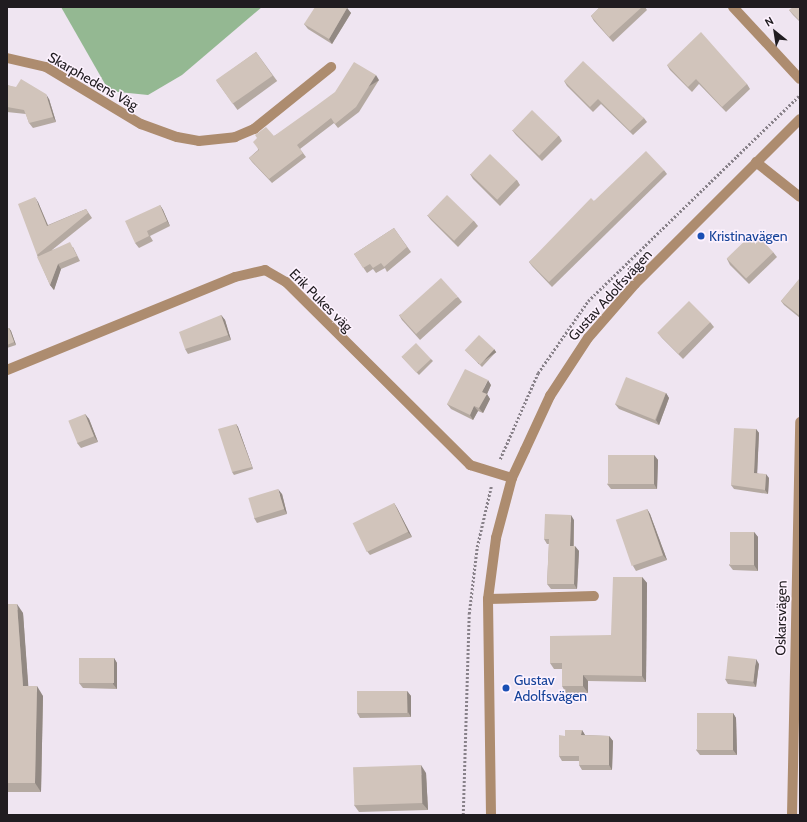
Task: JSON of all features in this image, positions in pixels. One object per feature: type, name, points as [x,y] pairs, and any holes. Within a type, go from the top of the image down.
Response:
[{"type":"street","points":[[733,7],[800,79]]},
{"type":"street","name":"Skarphedens Väg","points":[[7,58],[46,67],[141,124],[177,137],[199,141],[235,137],[254,129],[331,66]]},
{"type":"street","name":"Gustav Adolfsvägen","points":[[491,815],[488,599],[496,538],[512,478],[550,396],[588,338],[635,284],[800,119]]},
{"type":"street","points":[[756,162],[800,197]]},
{"type":"street","name":"Erik Pukes väg","points":[[7,370],[235,277],[265,270],[286,282],[470,465],[495,474],[512,478]]},
{"type":"street","name":"Oskarsvägen","points":[[792,815],[800,422]]},
{"type":"street","points":[[488,599],[594,596]]},
{"type":"path","points":[[463,815],[469,614],[477,547],[495,474],[538,373],[588,301],[800,95]]},
{"type":"green space","points":[[61,7],[262,7],[182,75],[148,95],[109,91]]},
{"type":"building","points":[[315,7],[347,8],[329,39],[304,24]]},
{"type":"building","points":[[600,7],[642,7],[609,37],[591,16]]},
{"type":"building","points":[[793,7],[800,7],[800,21],[789,10]]},
{"type":"building","points":[[701,32],[747,84],[722,107],[696,79],[688,87],[667,65]]},
{"type":"building","points":[[256,52],[273,76],[232,104],[216,80]]},
{"type":"building","points":[[583,61],[644,118],[630,131],[598,99],[590,107],[564,81]]},
{"type":"building","points":[[354,62],[376,75],[356,107],[335,124],[331,118],[297,145],[303,153],[269,179],[249,158],[259,150],[253,142],[257,138],[255,135],[266,127],[274,136],[335,92]]},
{"type":"building","points":[[21,79],[46,94],[53,117],[29,123],[24,110],[7,107],[7,85],[16,87]]},
{"type":"building","points":[[532,110],[559,136],[539,156],[513,130]]},
{"type":"building","points":[[646,151],[664,170],[549,282],[529,262],[591,198],[594,201]]},
{"type":"building","points":[[490,154],[517,180],[497,200],[471,174]]},
{"type":"building","points":[[447,195],[474,221],[454,241],[428,215]]},
{"type":"building","points":[[35,197],[47,226],[86,209],[88,213],[37,255],[18,204]]},
{"type":"building","points":[[160,205],[167,221],[147,231],[149,236],[135,243],[125,221]]},
{"type":"building","points":[[394,228],[407,247],[384,267],[381,263],[373,268],[370,264],[363,268],[354,254]]},
{"type":"building","points":[[754,232],[773,252],[746,279],[727,258]]},
{"type":"building","points":[[70,242],[77,256],[58,264],[50,285],[37,257]]},
{"type":"building","points":[[441,278],[458,297],[416,334],[399,315]]},
{"type":"building","points":[[800,279],[800,316],[781,301]]},
{"type":"building","points":[[689,301],[710,322],[678,354],[657,333]]},
{"type":"building","points":[[221,315],[228,335],[185,349],[179,332]]},
{"type":"building","points":[[9,328],[14,342],[7,345],[7,329]]},
{"type":"building","points":[[479,335],[494,349],[480,365],[465,350]]},
{"type":"building","points":[[416,343],[431,359],[416,373],[401,357]]},
{"type":"building","points":[[465,369],[488,380],[482,392],[487,394],[479,408],[474,406],[470,415],[447,404]]},
{"type":"building","points":[[626,377],[666,393],[655,420],[615,404]]},
{"type":"building","points":[[85,414],[94,436],[77,443],[68,421]]},
{"type":"building","points":[[236,424],[252,467],[232,472],[218,429]]},
{"type":"building","points":[[734,428],[756,429],[754,473],[766,474],[765,490],[731,485]]},
{"type":"building","points":[[608,455],[654,455],[654,484],[608,484]]},
{"type":"building","points":[[278,489],[284,509],[254,518],[248,498]]},
{"type":"building","points":[[394,503],[408,532],[367,552],[353,523]]},
{"type":"building","points":[[647,509],[663,555],[632,566],[616,520]]},
{"type":"building","points":[[545,514],[571,515],[570,546],[575,546],[574,584],[547,584],[549,539],[544,539]]},
{"type":"building","points":[[730,532],[754,532],[754,565],[730,565]]},
{"type":"building","points":[[613,577],[642,577],[642,676],[583,675],[583,686],[562,686],[562,663],[550,663],[550,636],[611,635]]},
{"type":"building","points":[[7,604],[17,604],[23,686],[37,686],[35,783],[7,783]]},
{"type":"building","points":[[728,656],[756,659],[753,682],[726,679]]},
{"type":"building","points":[[79,658],[114,658],[114,683],[79,683]]},
{"type":"building","points":[[357,691],[407,691],[407,713],[357,713]]},
{"type":"building","points":[[697,713],[733,713],[733,750],[697,750]]},
{"type":"building","points":[[565,730],[582,730],[581,735],[609,736],[609,765],[579,765],[579,756],[559,756],[559,735],[565,736]]},
{"type":"building","points":[[421,765],[422,803],[354,805],[353,767]]},
{"type":"place","name":"Kristinavägen","points":[[701,236]]},
{"type":"place","name":"Gustav Adolfsvägen","points":[[506,688]]}]
